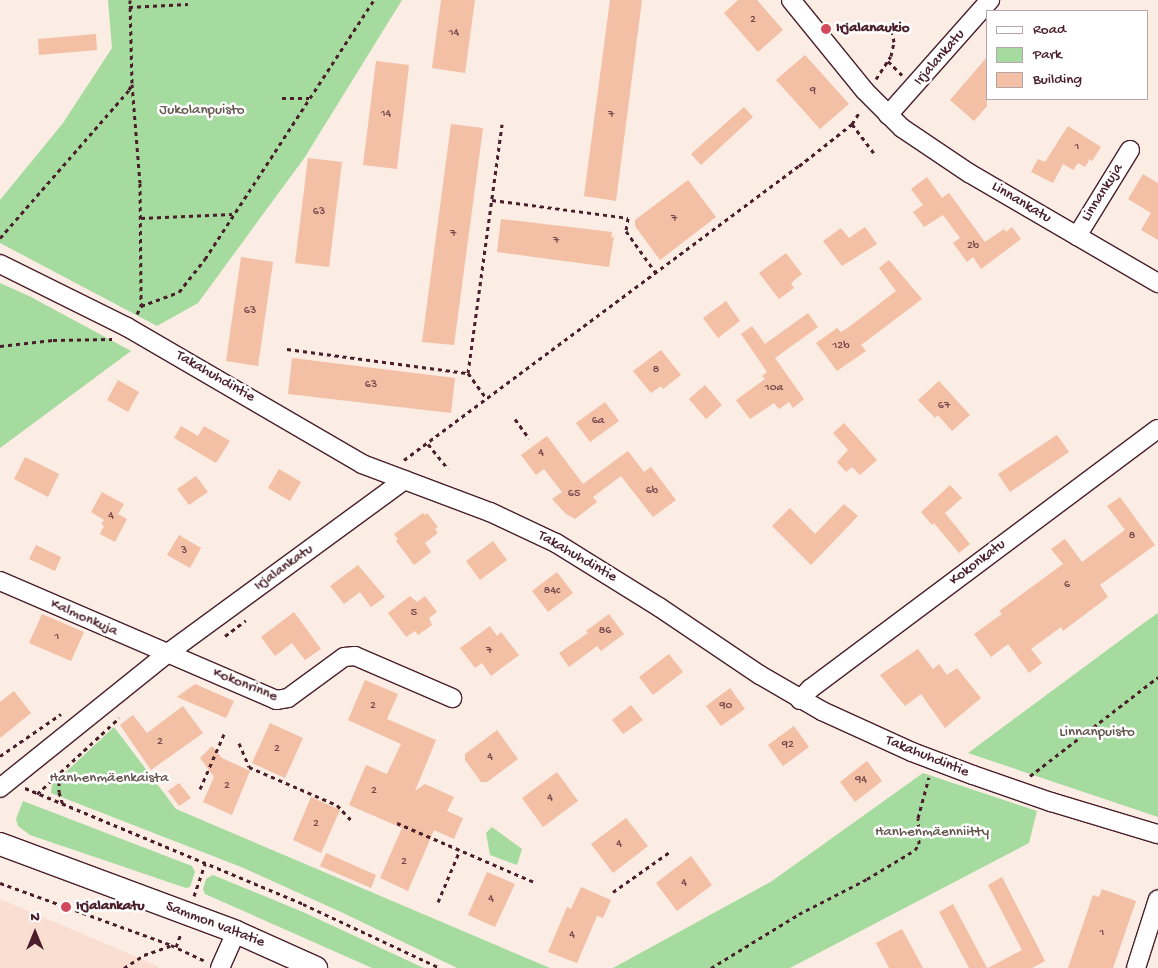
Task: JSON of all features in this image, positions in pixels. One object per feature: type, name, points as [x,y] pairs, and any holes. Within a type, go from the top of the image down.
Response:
[{"type":"main road","name":"Sammon valtatie","points":[[0,844],[236,932],[316,968]]},
{"type":"street","points":[[792,0],[865,91],[888,115]]},
{"type":"street","name":"Irjalankatu","points":[[888,115],[990,0]]},
{"type":"street","name":"Linnankatu","points":[[888,115],[902,128],[955,164],[1158,283]]},
{"type":"street","name":"Linnankuja","points":[[1077,236],[1130,150]]},
{"type":"street","name":"Takahuhdintie","points":[[0,264],[127,327],[276,412],[362,464],[491,512],[577,554],[800,700],[852,726],[936,761],[1014,789],[1158,834]]},
{"type":"street","name":"Kokonkatu","points":[[800,700],[810,689],[1158,429]]},
{"type":"street","name":"Irjalankatu","points":[[0,788],[168,653],[404,480]]},
{"type":"street","name":"Kalmonkuja","points":[[0,581],[168,653]]},
{"type":"street","name":"Kokonrinne","points":[[168,653],[276,700],[288,698],[344,657],[355,656],[452,698]]},
{"type":"street","points":[[1136,968],[1158,899]]},
{"type":"street","points":[[220,967],[236,932]]},
{"type":"path","points":[[0,346],[53,340],[112,340],[127,327],[141,306],[141,218],[132,83],[130,0]]},
{"type":"path","points":[[141,306],[178,292],[205,259],[232,214],[374,0]]},
{"type":"path","points":[[129,7],[188,4]]},
{"type":"path","points":[[402,461],[428,444],[852,124],[860,113],[860,107],[856,100],[888,61],[894,42],[890,19]]},
{"type":"path","points":[[888,61],[907,80]]},
{"type":"path","points":[[0,238],[82,145],[132,83]]},
{"type":"path","points":[[282,98],[310,98]]},
{"type":"path","points":[[468,373],[502,124]]},
{"type":"path","points":[[852,124],[874,153]]},
{"type":"path","points":[[492,200],[628,218],[626,231],[656,273]]},
{"type":"path","points":[[141,218],[232,214]]},
{"type":"path","points":[[287,349],[468,373],[488,398]]},
{"type":"path","points":[[515,419],[529,438]]},
{"type":"path","points":[[428,444],[448,468]]},
{"type":"path","points":[[223,637],[247,620]]},
{"type":"path","points":[[1014,789],[1158,677]]},
{"type":"path","points":[[0,756],[69,708]]},
{"type":"path","points":[[123,714],[37,794],[302,904],[440,968]]},
{"type":"path","points":[[200,789],[224,734]]},
{"type":"path","points":[[239,743],[250,767],[337,805],[351,820]]},
{"type":"path","points":[[711,968],[799,914],[868,879],[915,850],[919,844],[918,818],[922,801],[936,761]]},
{"type":"path","points":[[59,773],[59,792],[63,805]]},
{"type":"path","points":[[397,823],[536,883]]},
{"type":"path","points":[[438,902],[460,850]]},
{"type":"path","points":[[613,892],[671,851]]},
{"type":"path","points":[[0,883],[171,945],[220,967]]},
{"type":"path","points":[[124,968],[144,955],[171,945]]},
{"type":"shaded area","points":[[0,899],[158,966],[158,968],[0,968]]},
{"type":"green space","name":"Jukolanpuisto","points":[[108,0],[402,0],[305,157],[198,303],[157,326],[0,243],[0,200],[63,123],[112,48]]},
{"type":"green space","points":[[0,283],[31,297],[131,351],[0,448]]},
{"type":"green space","name":"Linnanpuisto","points":[[1158,613],[1158,817],[968,753],[1141,625]]},
{"type":"green space","name":"Hanhenmäenkaista","points":[[114,727],[176,809],[550,968],[457,968],[341,912],[241,867],[51,793],[52,785]]},
{"type":"green space","name":"Hanhenmäenniitty","points":[[923,773],[1037,811],[1029,843],[790,968],[613,968],[772,881]]},
{"type":"green space","points":[[23,801],[192,866],[195,872],[190,887],[186,888],[30,835],[18,826],[16,819]]},
{"type":"green space","points":[[492,827],[522,849],[517,865],[490,855],[486,833]]},
{"type":"green space","points":[[213,875],[303,912],[424,968],[372,968],[205,894],[203,889],[206,879]]},
{"type":"building","points":[[441,0],[475,0],[465,73],[432,68]]},
{"type":"building","points":[[610,0],[642,0],[616,201],[584,196]]},
{"type":"building","points":[[738,0],[757,0],[783,30],[758,52],[724,13]]},
{"type":"building","points":[[96,34],[97,50],[39,55],[38,39]]},
{"type":"building","points":[[805,55],[849,104],[820,129],[776,80]]},
{"type":"building","points":[[986,58],[987,106],[974,121],[950,100]]},
{"type":"building","points":[[376,61],[409,65],[397,169],[363,165]]},
{"type":"building","points":[[744,107],[753,117],[701,165],[691,154]]},
{"type":"building","points":[[451,124],[483,128],[454,345],[422,342]]},
{"type":"building","points":[[1068,126],[1101,147],[1092,161],[1090,159],[1085,167],[1078,163],[1073,170],[1063,164],[1053,183],[1031,172],[1038,159],[1045,162]]},
{"type":"building","points":[[308,158],[342,162],[329,267],[295,263]]},
{"type":"building","points":[[1143,174],[1158,183],[1158,240],[1141,230],[1151,213],[1128,199]]},
{"type":"building","points":[[927,177],[942,198],[949,193],[985,242],[1004,229],[1006,232],[1012,227],[1021,239],[981,269],[973,257],[967,262],[953,243],[960,238],[943,215],[924,227],[913,212],[923,205],[911,189]]},
{"type":"building","points":[[688,180],[716,217],[660,260],[635,226],[635,220]]},
{"type":"building","points":[[501,219],[612,232],[611,238],[614,236],[609,267],[497,252]]},
{"type":"building","points":[[865,227],[877,244],[842,266],[823,241],[841,228],[849,238]]},
{"type":"building","points":[[786,253],[802,274],[791,283],[794,288],[779,299],[759,273]]},
{"type":"building","points":[[241,257],[273,262],[258,366],[226,361]]},
{"type":"building","points":[[889,260],[922,299],[861,345],[866,351],[837,371],[816,343],[837,328],[841,332],[849,327],[896,291],[879,268]]},
{"type":"building","points":[[726,301],[740,321],[718,338],[703,318]]},
{"type":"building","points":[[808,313],[818,327],[775,358],[804,399],[793,408],[789,402],[779,409],[774,403],[750,419],[736,400],[765,379],[762,376],[767,372],[741,334],[752,326],[765,344]]},
{"type":"building","points":[[661,350],[681,375],[663,389],[661,386],[651,393],[633,371]]},
{"type":"building","points":[[292,358],[455,378],[451,413],[288,394]]},
{"type":"building","points":[[118,380],[139,392],[128,412],[107,400]]},
{"type":"building","points":[[939,381],[970,415],[952,431],[938,415],[935,418],[918,400]]},
{"type":"building","points":[[705,385],[722,405],[706,419],[689,399]]},
{"type":"building","points":[[605,402],[619,421],[590,442],[576,423]]},
{"type":"building","points":[[844,423],[877,460],[860,475],[852,467],[846,472],[837,462],[848,450],[833,433]]},
{"type":"building","points":[[181,426],[198,436],[204,426],[230,441],[216,463],[174,438]]},
{"type":"building","points":[[1057,435],[1069,452],[1010,492],[998,474]]},
{"type":"building","points":[[547,436],[583,484],[628,451],[644,472],[651,467],[676,500],[653,517],[621,476],[593,497],[597,502],[575,519],[566,514],[552,499],[562,492],[544,469],[536,475],[521,455]]},
{"type":"building","points":[[25,457],[59,474],[48,497],[14,479]]},
{"type":"building","points":[[279,469],[301,482],[290,501],[268,488]]},
{"type":"building","points":[[196,476],[208,492],[189,505],[177,489]]},
{"type":"building","points":[[950,485],[962,498],[945,513],[970,544],[959,553],[934,523],[932,525],[921,512]]},
{"type":"building","points":[[102,492],[124,504],[118,514],[127,519],[115,542],[100,534],[104,526],[101,524],[104,520],[91,512]]},
{"type":"building","points":[[1120,497],[1155,545],[1100,585],[1108,597],[1063,631],[1061,627],[1031,649],[1042,663],[1029,673],[1008,644],[991,657],[974,634],[1002,614],[999,611],[1063,564],[1051,549],[1065,539],[1082,562],[1125,530],[1107,506]]},
{"type":"building","points":[[844,504],[858,516],[811,565],[772,526],[790,508],[815,534]]},
{"type":"building","points":[[423,513],[425,515],[427,513],[438,527],[435,529],[438,533],[425,543],[431,552],[414,565],[396,541],[398,539],[394,534]]},
{"type":"building","points":[[179,535],[201,548],[190,568],[167,555]]},
{"type":"building","points":[[493,541],[507,560],[480,580],[466,561]]},
{"type":"building","points":[[36,545],[61,557],[55,571],[29,559]]},
{"type":"building","points":[[358,565],[385,597],[371,607],[360,592],[344,604],[330,586]]},
{"type":"building","points":[[557,572],[573,593],[548,612],[532,591]]},
{"type":"building","points":[[410,596],[417,602],[425,596],[437,612],[429,618],[432,625],[418,635],[415,631],[406,637],[388,613]]},
{"type":"building","points":[[294,612],[321,649],[305,660],[292,643],[275,656],[261,637]]},
{"type":"building","points":[[42,614],[84,632],[71,661],[29,643]]},
{"type":"building","points":[[609,614],[624,634],[601,651],[597,646],[569,667],[559,653],[588,633],[586,631]]},
{"type":"building","points":[[490,626],[497,636],[501,632],[519,655],[491,676],[482,663],[475,668],[460,648]]},
{"type":"building","points":[[918,649],[933,669],[939,664],[947,675],[957,668],[981,698],[945,728],[921,694],[905,706],[880,675]]},
{"type":"building","points":[[669,654],[683,672],[653,695],[639,677]]},
{"type":"building","points":[[365,680],[398,694],[387,719],[436,740],[415,791],[425,784],[454,797],[447,811],[463,818],[454,839],[434,830],[408,891],[380,878],[402,828],[349,805],[366,765],[387,774],[401,744],[348,720]]},
{"type":"building","points":[[195,684],[234,701],[226,718],[177,697]]},
{"type":"building","points":[[730,688],[745,709],[721,726],[706,706]]},
{"type":"building","points":[[14,691],[31,713],[0,738],[0,702]]},
{"type":"building","points":[[631,705],[643,720],[623,734],[612,720]]},
{"type":"building","points":[[183,706],[203,733],[151,770],[120,725],[133,715],[147,733]]},
{"type":"building","points":[[270,723],[303,738],[285,778],[252,763]]},
{"type":"building","points":[[794,726],[809,747],[783,766],[768,745]]},
{"type":"building","points":[[497,730],[518,759],[487,782],[481,782],[465,760],[465,754]]},
{"type":"building","points":[[212,746],[222,758],[250,771],[232,815],[203,802],[214,777],[200,758]]},
{"type":"building","points":[[867,761],[882,781],[855,802],[840,782]]},
{"type":"building","points":[[557,772],[578,801],[543,827],[522,798]]},
{"type":"building","points":[[179,783],[191,798],[179,806],[168,791]]},
{"type":"building","points":[[311,797],[340,810],[321,853],[293,840]]},
{"type":"building","points":[[626,818],[648,846],[613,873],[591,844]]},
{"type":"building","points":[[326,853],[376,875],[371,888],[320,866]]},
{"type":"building","points":[[691,856],[712,885],[677,911],[656,883]]},
{"type":"building","points":[[487,872],[515,884],[495,927],[468,915]]},
{"type":"building","points":[[1002,877],[1045,961],[1032,968],[988,968],[1022,950],[988,885]]},
{"type":"building","points":[[581,887],[611,900],[603,918],[597,916],[577,963],[548,952],[567,907],[571,909]]},
{"type":"building","points":[[1102,889],[1136,901],[1113,968],[1068,968],[1093,895],[1099,897]]},
{"type":"building","points":[[953,904],[987,968],[969,968],[939,912]]},
{"type":"building","points":[[902,929],[923,968],[889,968],[876,943]]},
{"type":"place","name":"Irjalanaukio","points":[[826,29]]},
{"type":"place","name":"Irjalankatu","points":[[66,907]]}]
